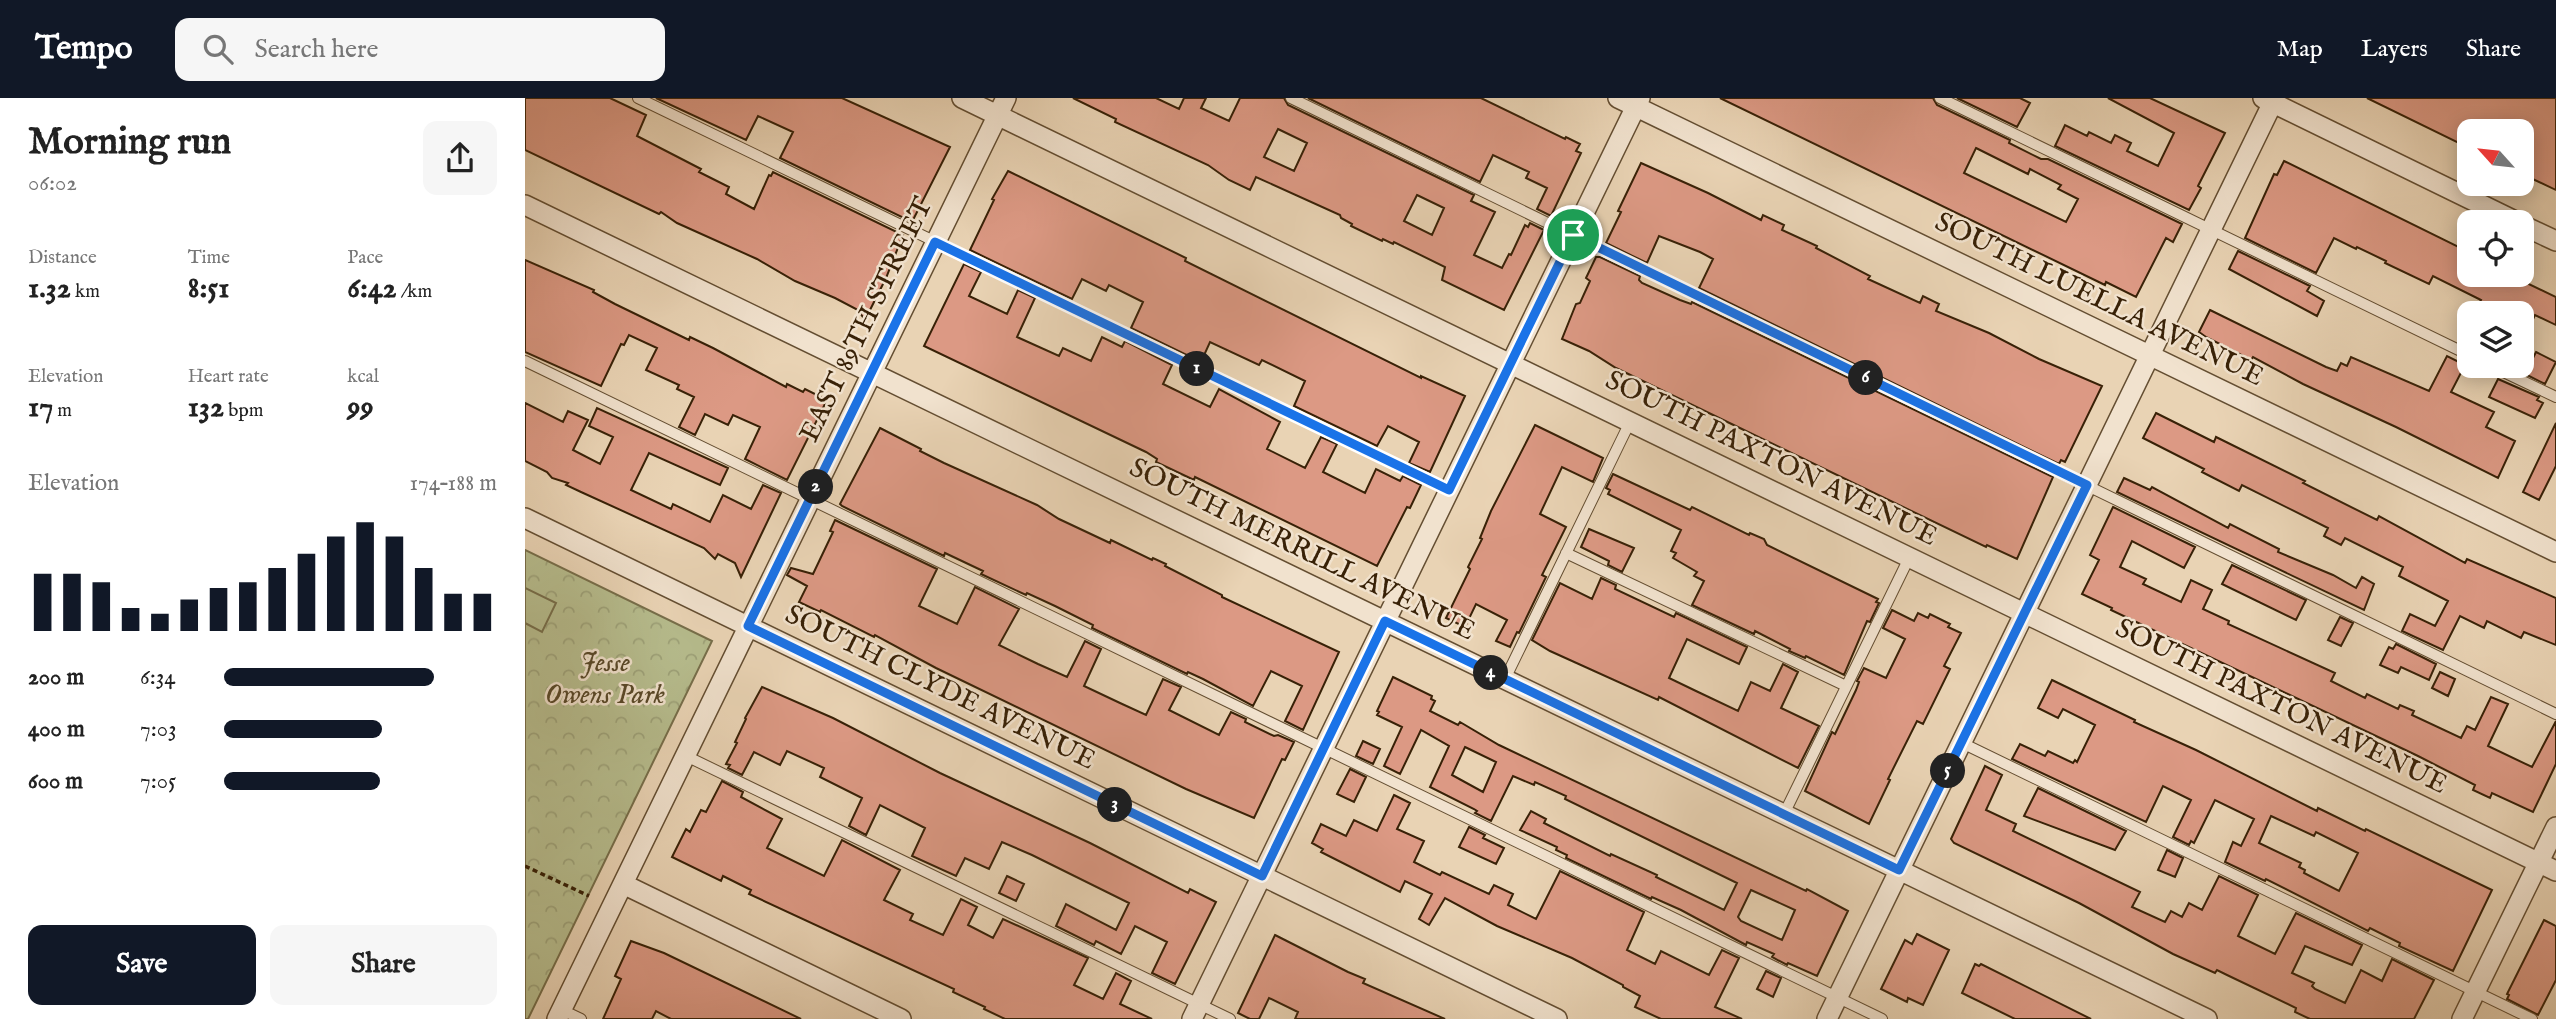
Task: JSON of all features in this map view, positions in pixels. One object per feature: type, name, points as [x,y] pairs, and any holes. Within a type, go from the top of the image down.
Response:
[{"type":"street","name":"SOUTH PAXTON AVENUE","points":[[962,98],[1001,107],[1510,364],[2547,867]]},
{"type":"street","points":[[1827,1019],[2150,356],[2270,100],[2493,210]]},
{"type":"street","points":[[1195,1011],[1573,235],[1631,101]]},
{"type":"street","name":"SOUTH LUELLA AVENUE","points":[[1631,101],[2556,552]]},
{"type":"street","name":"EAST 89TH STREET","points":[[559,1014],[1001,107]]},
{"type":"street","name":"SOUTH MERRILL AVENUE","points":[[525,205],[2207,1019]]},
{"type":"street","points":[[2534,231],[2556,241]]},
{"type":"street","name":"SOUTH CLYDE AVENUE","points":[[525,518],[1557,1019]]},
{"type":"street","points":[[2462,1019],[2547,867],[2556,827]]},
{"type":"street","points":[[623,884],[901,1019]]},
{"type":"lane","points":[[638,98],[1449,490]]},
{"type":"lane","points":[[1291,98],[2556,714]]},
{"type":"lane","points":[[1940,98],[2457,349]]},
{"type":"lane","points":[[525,361],[1882,1019]]},
{"type":"lane","points":[[2516,378],[2556,397]]},
{"type":"lane","points":[[1505,679],[1630,422]]},
{"type":"lane","points":[[1566,554],[1846,687]]},
{"type":"lane","points":[[1783,814],[1909,558]]},
{"type":"lane","points":[[1962,743],[2532,1019]]},
{"type":"lane","points":[[686,756],[1195,1011],[1230,1019]]},
{"type":"lane","points":[[559,1014],[581,1019]]},
{"type":"path","points":[[525,866],[589,896]]},
{"type":"green space","name":"Jesse Owens Park","points":[[525,550],[712,641],[528,1019],[525,1019]]},
{"type":"green space","points":[[525,588],[556,603],[542,632],[525,623]]},
{"type":"building","points":[[525,98],[610,98],[646,115],[637,136],[701,169],[699,172],[729,187],[726,194],[754,209],[769,175],[773,172],[903,235],[865,320],[858,310],[795,281],[757,259],[525,150]]},
{"type":"building","points":[[656,98],[842,98],[950,147],[912,222],[780,158],[793,132],[758,116],[746,140]]},
{"type":"building","points":[[1073,98],[1156,98],[1179,109],[1184,98],[1206,98],[1201,108],[1229,121],[1240,98],[1284,98],[1288,105],[1474,195],[1471,201],[1495,212],[1474,255],[1502,268],[1525,225],[1528,227],[1530,223],[1544,230],[1504,310],[1442,280],[1445,267],[1394,242],[1382,241],[1351,226],[1352,224],[1340,215],[1256,177],[1250,190],[1229,180],[1208,165],[1115,122],[1116,119]],"holes":[[[1278,129],[1307,143],[1294,171],[1264,157]],[[1417,195],[1444,208],[1432,235],[1404,221]]]},
{"type":"building","points":[[1308,98],[1481,98],[1580,144],[1576,151],[1581,153],[1551,216],[1537,209],[1547,188],[1526,178],[1529,172],[1493,155],[1480,182]]},
{"type":"building","points":[[1720,98],[1933,98],[1937,105],[2010,140],[2009,143],[2182,224],[2173,242],[2166,238],[2136,297],[2106,282],[2105,285]],"holes":[[[1976,148],[2028,174],[2030,169],[2061,185],[2058,189],[2078,199],[2066,222],[1964,173]]]},
{"type":"building","points":[[1957,98],[2020,98],[2030,103],[2017,127]]},
{"type":"building","points":[[2108,98],[2150,98],[2225,133],[2189,210],[2055,146],[2065,125],[2087,136],[2089,132],[2111,143],[2115,135],[2131,143],[2127,151],[2158,166],[2174,133]]},
{"type":"building","points":[[2367,98],[2556,98],[2556,190],[2534,180],[2534,119],[2457,119],[2457,142]]},
{"type":"building","points":[[2284,161],[2457,246],[2457,287],[2534,286],[2556,297],[2556,325],[2535,315],[2534,317],[2534,301],[2480,301],[2433,276],[2429,284],[2334,238],[2316,273],[2245,238],[2274,174],[2277,175]]},
{"type":"building","points":[[1641,163],[1761,220],[1763,215],[1784,225],[1782,230],[1870,276],[1868,279],[1920,303],[1923,296],[1939,304],[1936,311],[2102,386],[2065,462],[2061,460],[2059,464],[1699,288],[1713,259],[1700,252],[1659,236],[1647,263],[1606,243]]},
{"type":"building","points":[[1008,171],[1421,378],[1465,396],[1430,472],[1409,463],[1419,442],[1388,426],[1377,446],[1294,406],[1305,381],[1262,360],[1259,365],[1210,342],[1201,362],[1131,328],[1143,302],[1109,285],[1106,291],[1082,279],[1072,299],[970,250],[994,200],[992,199]]},
{"type":"building","points":[[2238,251],[2310,286],[2307,291],[2324,301],[2317,316],[2229,269]]},
{"type":"building","points":[[1596,257],[1640,276],[1642,283],[1680,300],[1691,304],[1692,302],[2053,477],[2017,559],[1987,545],[1986,547],[1777,446],[1562,339],[1576,304],[1580,303],[1590,281],[1586,278]]},
{"type":"building","points":[[525,260],[594,290],[593,292],[615,304],[689,340],[690,337],[713,348],[786,387],[787,384],[803,392],[805,389],[827,400],[787,480],[745,459],[760,427],[733,415],[728,425],[705,414],[695,435],[679,427],[694,397],[677,389],[679,385],[646,370],[657,348],[629,335],[624,345],[621,344],[601,386],[525,352]]},
{"type":"building","points":[[964,264],[981,272],[969,296],[1007,314],[1018,290],[1035,298],[1017,337],[1059,356],[1063,348],[1091,361],[1102,337],[1122,347],[1125,341],[1172,365],[1163,384],[1210,407],[1219,389],[1280,422],[1267,449],[1305,468],[1321,437],[1337,444],[1323,472],[1365,493],[1376,469],[1400,481],[1403,476],[1421,485],[1377,566],[1195,477],[1194,480],[1156,462],[1157,459],[1146,452],[924,346]]},
{"type":"building","points":[[2210,310],[2326,367],[2337,371],[2341,363],[2347,366],[2351,357],[2429,391],[2447,356],[2457,361],[2458,378],[2451,392],[2494,412],[2486,427],[2515,441],[2498,478],[2253,357],[2251,360],[2199,332]]},
{"type":"building","points":[[2536,352],[2556,362],[2545,384],[2533,378]]},
{"type":"building","points":[[2498,379],[2539,397],[2537,400],[2543,403],[2535,418],[2489,397]]},
{"type":"building","points":[[525,403],[563,422],[568,411],[588,420],[573,450],[600,464],[613,437],[589,426],[597,408],[728,468],[720,485],[649,453],[631,490],[671,509],[673,504],[710,522],[723,495],[751,509],[763,485],[781,493],[741,577],[735,563],[718,554],[715,559],[704,548],[566,485],[568,483],[552,478],[547,472],[525,461]]},
{"type":"building","points":[[2156,413],[2214,442],[2216,437],[2377,520],[2379,516],[2465,563],[2467,559],[2556,598],[2556,645],[2524,632],[2521,638],[2487,621],[2484,628],[2460,616],[2443,650],[2402,631],[2410,614],[2435,626],[2448,601],[2399,576],[2403,567],[2345,538],[2341,545],[2324,536],[2328,528],[2242,485],[2239,491],[2202,472],[2204,469],[2143,438]]},
{"type":"building","points":[[2556,423],[2556,466],[2539,500],[2523,492]]},
{"type":"building","points":[[1535,425],[1603,458],[1593,482],[1562,467],[1540,514],[1566,527],[1542,575],[1546,577],[1510,647],[1496,641],[1507,620],[1476,604],[1465,627],[1446,618],[1470,569],[1468,567],[1482,539],[1480,538],[1491,511]]},
{"type":"building","points":[[880,428],[944,463],[1037,505],[1059,519],[1110,543],[1111,540],[1166,564],[1165,566],[1222,597],[1339,652],[1303,730],[1285,721],[1302,686],[1271,671],[1253,706],[1203,679],[1188,672],[1187,674],[1092,628],[1093,625],[1055,606],[981,574],[983,571],[945,553],[944,556],[842,506],[840,504]]},
{"type":"building","points":[[1613,474],[1690,510],[1692,507],[1749,535],[1750,533],[1764,539],[1767,545],[1878,599],[1876,602],[1879,603],[1870,622],[1867,621],[1844,675],[1806,656],[1805,658],[1789,651],[1790,649],[1755,631],[1754,634],[1692,605],[1704,581],[1694,576],[1697,572],[1673,558],[1676,553],[1671,551],[1681,530],[1608,494],[1610,490],[1606,488]]},
{"type":"building","points":[[2124,478],[2150,490],[2152,487],[2228,528],[2230,524],[2279,549],[2278,552],[2333,575],[2356,588],[2362,577],[2374,584],[2364,610],[2117,492]]},
{"type":"building","points":[[2113,507],[2195,547],[2184,568],[2132,541],[2120,567],[2146,579],[2143,584],[2181,602],[2191,580],[2212,590],[2203,609],[2229,621],[2228,624],[2335,673],[2331,681],[2365,698],[2367,694],[2398,709],[2400,705],[2414,711],[2412,715],[2461,738],[2467,726],[2475,730],[2491,697],[2508,704],[2488,746],[2532,767],[2556,721],[2556,764],[2533,812],[2492,793],[2490,798],[2473,790],[2475,785],[2418,756],[2082,594],[2099,560],[2090,555]]},
{"type":"building","points":[[835,520],[937,569],[919,606],[957,624],[975,587],[1019,609],[999,645],[1038,664],[1067,677],[1085,641],[1101,649],[1084,686],[1146,715],[1163,679],[1181,687],[1169,710],[1219,735],[1231,712],[1274,736],[1278,735],[1294,742],[1285,760],[1282,759],[1254,818],[1186,789],[936,668],[875,635],[874,637],[799,602],[807,586],[787,575],[791,568],[813,574],[833,532],[830,531]]},
{"type":"building","points":[[1589,529],[1634,548],[1622,572],[1608,565],[1609,561],[1581,547]]},
{"type":"building","points":[[2232,565],[2306,600],[2296,620],[2222,584]]},
{"type":"building","points":[[1601,578],[1616,585],[1615,589],[1674,617],[1676,613],[1747,647],[1739,664],[1687,639],[1669,678],[1696,691],[1738,711],[1751,682],[1770,691],[1783,664],[1798,672],[1781,708],[1819,726],[1798,768],[1659,697],[1658,700],[1550,651],[1532,640],[1560,583],[1592,599]]},
{"type":"building","points":[[1892,610],[1914,621],[1918,613],[1928,618],[1930,614],[1961,633],[1944,666],[1950,669],[1923,724],[1917,721],[1869,824],[1805,791],[1832,732],[1835,734],[1864,668],[1886,678],[1905,639],[1883,628]]},
{"type":"building","points":[[2340,617],[2353,623],[2341,646],[2328,640]]},
{"type":"building","points":[[2396,644],[2436,664],[2429,680],[2401,667],[2398,673],[2380,665],[2389,647],[2393,649]]},
{"type":"building","points":[[2440,672],[2455,679],[2448,696],[2432,688]]},
{"type":"building","points":[[1393,677],[1432,696],[1431,699],[1435,701],[1430,711],[1458,725],[1460,722],[1499,745],[1806,891],[1807,889],[1848,911],[1817,976],[1788,963],[1787,965],[1772,957],[1774,954],[1747,942],[1746,945],[1681,910],[1652,897],[1651,899],[1566,858],[1567,855],[1556,850],[1557,847],[1520,830],[1531,811],[1546,819],[1544,823],[1610,856],[1611,854],[1657,875],[1656,877],[1724,910],[1737,883],[1565,799],[1566,796],[1535,782],[1534,785],[1513,776],[1491,821],[1475,813],[1477,811],[1474,809],[1430,787],[1449,746],[1421,730],[1400,774],[1384,766],[1402,727],[1377,715]],"holes":[[[1465,747],[1496,762],[1483,792],[1452,775]],[[1751,890],[1795,910],[1782,940],[1741,921],[1738,917]]]},
{"type":"building","points":[[2052,680],[2317,811],[2318,808],[2365,831],[2366,829],[2492,890],[2453,971],[2399,946],[2400,943],[2370,928],[2368,931],[2266,879],[2265,881],[2225,862],[2233,842],[2241,846],[2254,819],[2215,800],[2194,843],[2191,841],[2189,845],[2173,837],[2191,800],[2163,786],[2146,822],[2012,759],[2020,744],[2045,756],[2048,751],[2073,763],[2075,760],[2077,762],[2095,725],[2063,709],[2058,718],[2038,708]],"holes":[[[2271,816],[2314,836],[2316,832],[2358,853],[2339,891],[2304,873],[2305,870],[2299,867],[2301,863],[2259,843]]]},
{"type":"building","points":[[762,687],[833,718],[1188,893],[1190,889],[1216,902],[1175,984],[1152,973],[1167,942],[1135,926],[1121,954],[1096,941],[1094,945],[1056,926],[1066,904],[1116,930],[1129,903],[1032,855],[1002,842],[989,869],[965,858],[956,876],[912,856],[925,828],[880,805],[866,835],[849,826],[862,798],[820,777],[824,768],[787,751],[780,765],[754,752],[742,775],[728,768],[730,765],[726,764],[737,743],[735,742],[745,718]]},
{"type":"building","points":[[1363,741],[1380,749],[1373,764],[1356,756]]},
{"type":"building","points":[[1985,766],[2002,775],[1986,810],[2016,824],[2013,831],[2140,892],[2132,907],[2165,922],[2171,911],[2182,917],[2189,903],[2202,910],[2219,876],[2258,895],[2238,936],[2275,954],[2296,913],[2362,945],[2352,965],[2305,946],[2292,973],[2314,983],[2312,986],[2315,989],[2345,1003],[2361,970],[2382,981],[2392,959],[2434,980],[2414,1019],[2310,1019],[2295,1012],[2296,1008],[2217,970],[2215,973],[2173,954],[2079,903],[1954,843],[1951,839]]},
{"type":"building","points":[[1350,769],[1366,777],[1354,802],[1337,794]]},
{"type":"building","points":[[722,781],[743,792],[741,797],[782,819],[767,848],[824,876],[842,840],[900,870],[884,900],[913,914],[910,920],[943,935],[961,899],[977,907],[968,925],[993,938],[1003,919],[1088,958],[1074,985],[1103,999],[1116,973],[1131,981],[1120,1004],[1152,1019],[1005,1019],[953,992],[954,989],[749,894],[751,890],[723,876],[721,881],[672,857],[686,829],[690,832],[701,810],[706,812]]},
{"type":"building","points":[[2038,788],[2126,831],[2115,850],[2024,816]]},
{"type":"building","points":[[1394,795],[1410,803],[1397,829],[1424,841],[1414,862],[1440,875],[1442,872],[1489,894],[1494,885],[1513,894],[1508,905],[1536,919],[1560,871],[1644,912],[1627,950],[1655,964],[1661,951],[1709,975],[1722,950],[1739,958],[1715,1007],[1742,1019],[1661,1019],[1635,1007],[1640,996],[1623,985],[1572,958],[1497,926],[1445,898],[1429,925],[1419,919],[1432,894],[1405,881],[1400,892],[1321,852],[1323,849],[1312,843],[1321,824],[1346,836],[1354,820],[1377,831]]},
{"type":"building","points":[[1469,827],[1485,835],[1483,838],[1504,848],[1496,864],[1459,847]]},
{"type":"building","points":[[2167,850],[2183,858],[2175,877],[2158,870]]},
{"type":"building","points":[[1007,876],[1024,884],[1016,901],[999,893]]},
{"type":"building","points":[[2544,920],[2556,926],[2556,980],[2538,1015],[2507,999],[2507,994]]},
{"type":"building","points":[[1917,934],[1949,950],[1923,1005],[1908,998],[1907,1002],[1881,989],[1905,940],[1912,944]]},
{"type":"building","points":[[1275,935],[1365,979],[1363,983],[1445,1019],[1295,1019],[1298,1012],[1269,998],[1259,1019],[1250,1019],[1238,1013]]},
{"type":"building","points":[[631,941],[664,953],[801,1019],[671,1019],[656,1011],[652,1019],[603,1019],[621,979],[615,976]]},
{"type":"building","points":[[1975,964],[1981,964],[2091,1019],[2015,1019],[1962,993]]},
{"type":"building","points":[[1766,971],[1781,978],[1773,997],[1757,989]]},
{"type":"route","points":[[1573,235],[2087,485],[1899,870],[1385,621],[1262,876],[748,626],[935,242],[1449,490],[1573,235]]}]
